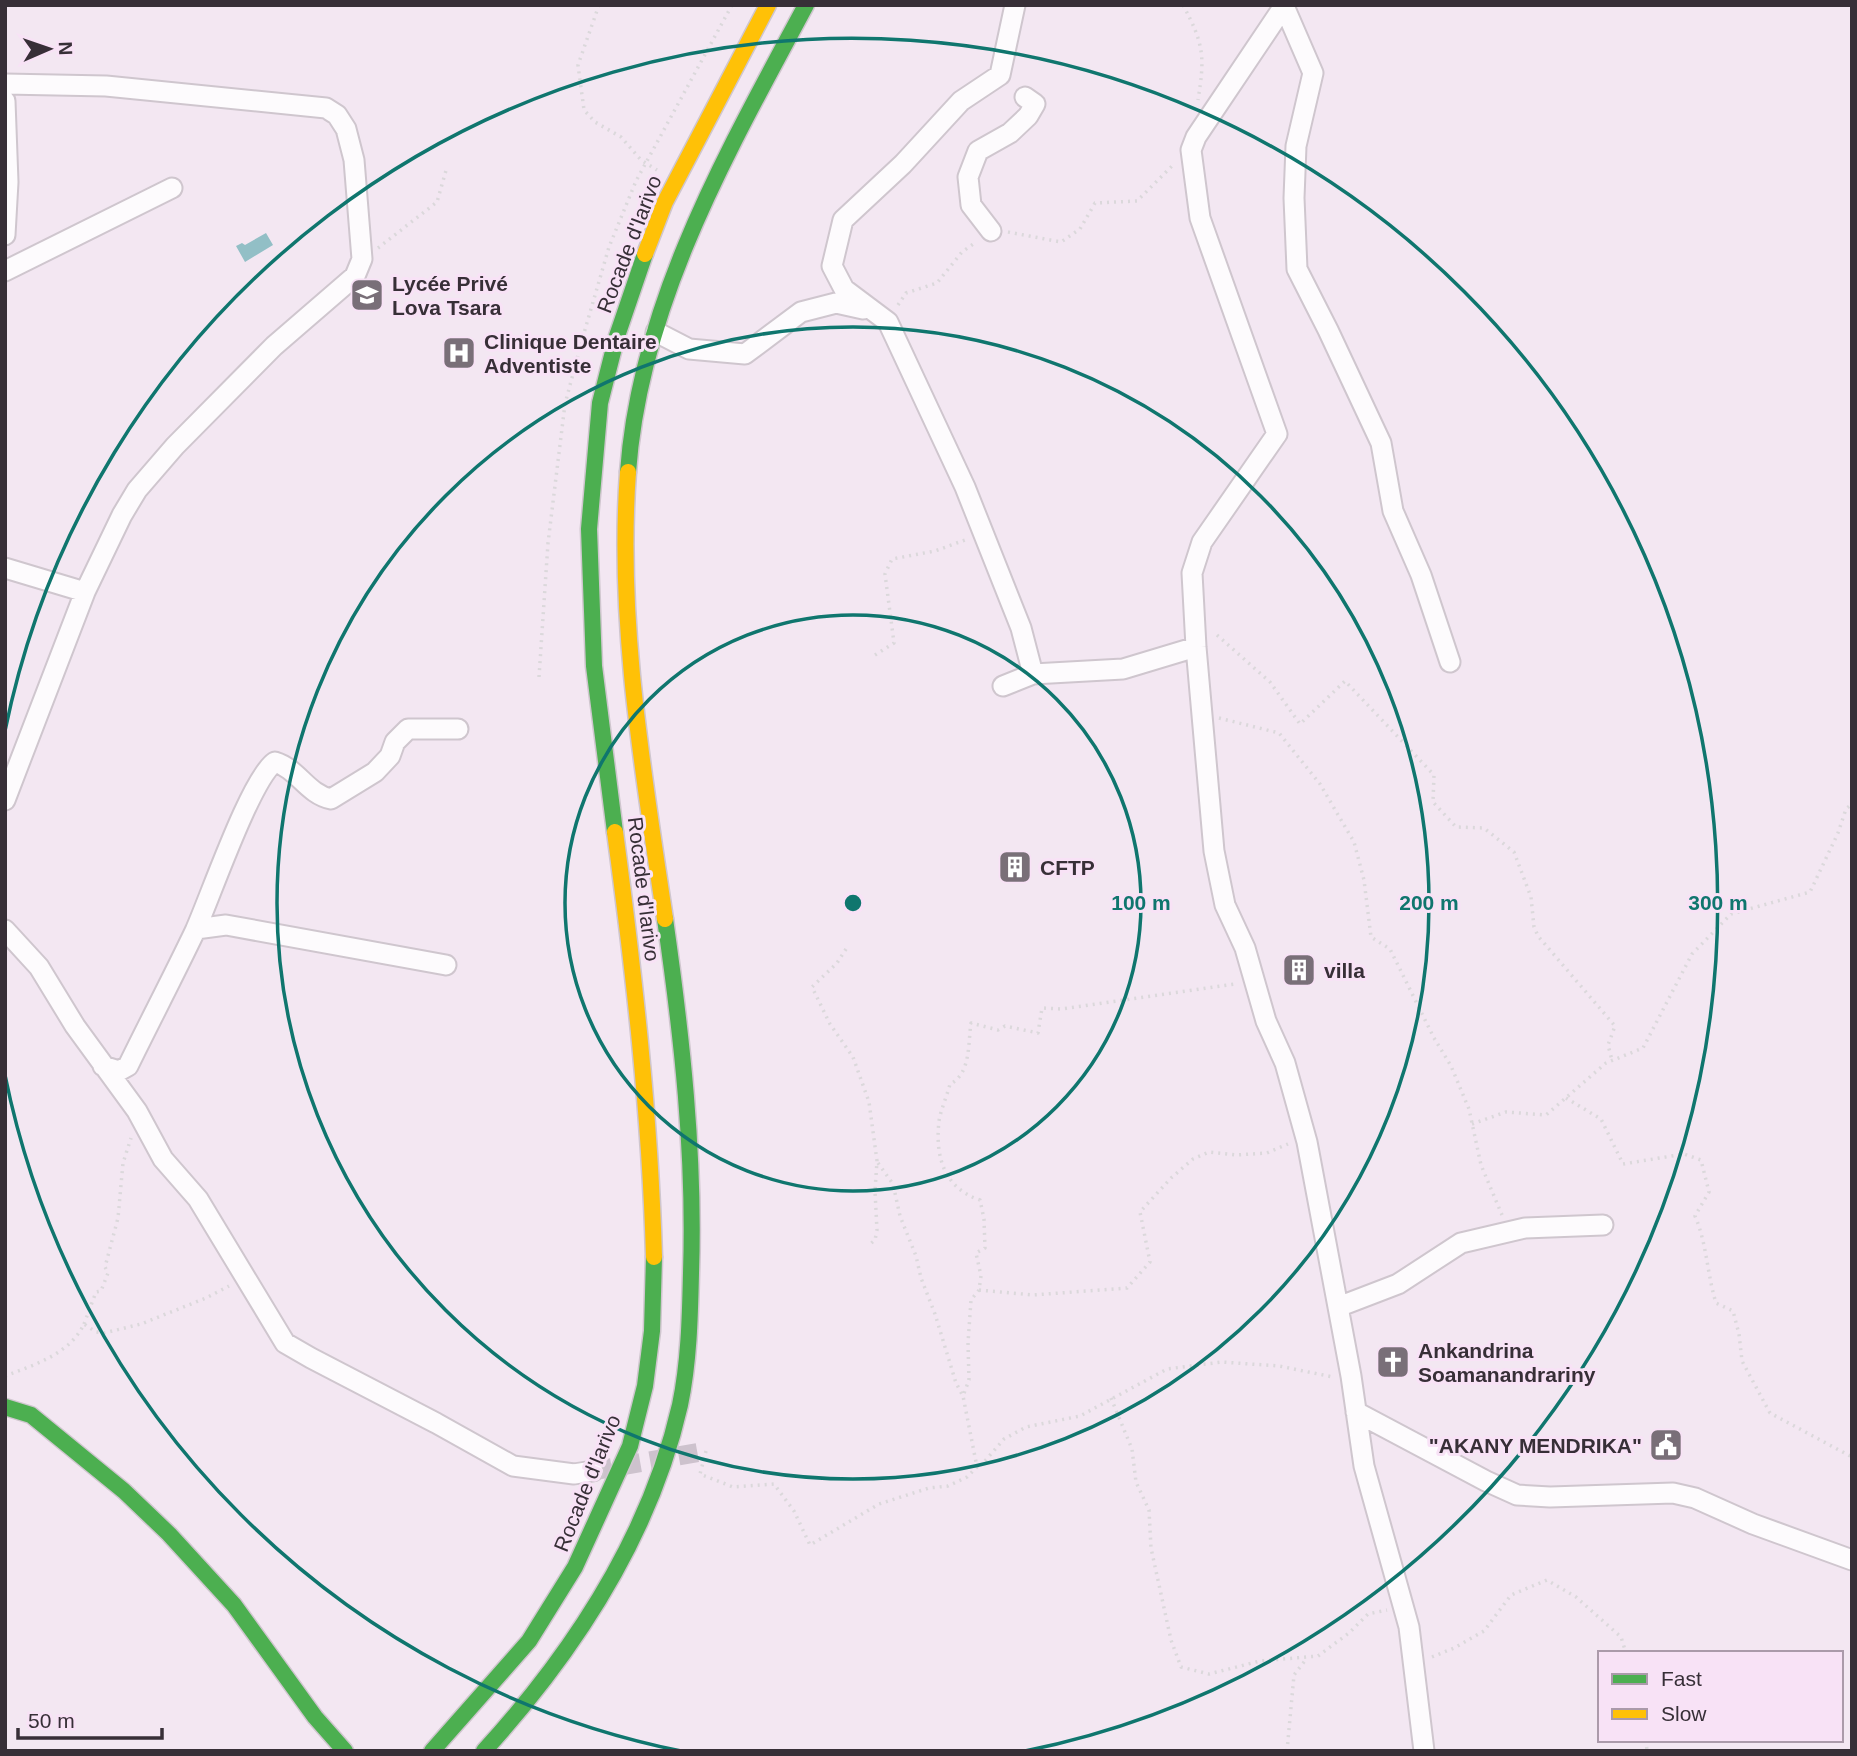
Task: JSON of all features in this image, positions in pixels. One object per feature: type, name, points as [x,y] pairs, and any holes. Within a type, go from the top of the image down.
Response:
[{"type":"main road","name":"Rocade d'Iarivo","points":[[432,1751],[529,1641],[575,1567],[629,1446],[645,1386],[655,1277],[652,1178],[632,958],[594,666],[589,529],[594,464],[600,403],[617,336],[650,241],[665,202],[768,5]]},
{"type":"main road","name":"Rocade d'Iarivo","points":[[484,1751],[539,1687],[593,1610],[632,1539],[659,1476],[680,1405],[688,1342],[693,1264],[692,1156],[679,1018],[632,684],[624,556],[629,459],[641,378],[675,271],[716,174],[806,5]]},
{"type":"main road","points":[[5,1407],[31,1415],[124,1491],[169,1534],[234,1605],[315,1717],[345,1751]]},
{"type":"street","points":[[1015,5],[1000,75],[961,102],[903,164],[843,220],[832,266],[844,289],[882,317],[965,488],[1021,628],[1033,674]]},
{"type":"street","points":[[1284,6],[1196,137],[1191,150],[1200,218],[1211,241],[1277,434],[1202,542],[1192,573],[1196,647],[1214,851],[1226,905],[1245,948],[1266,1021],[1285,1063],[1307,1143],[1351,1376],[1364,1466],[1409,1627],[1424,1751]]},
{"type":"street","points":[[1284,6],[1313,73],[1296,146],[1294,198],[1297,269],[1381,443],[1393,510],[1421,575],[1450,662]]},
{"type":"street","points":[[5,83],[106,86],[326,108],[337,115],[346,129],[355,160],[362,259],[355,276],[274,346],[154,468],[122,515],[85,592],[5,800]]},
{"type":"street","points":[[991,231],[971,205],[968,177],[978,151],[1010,133],[1028,116],[1035,104],[1025,97]]},
{"type":"street","points":[[5,101],[8,183],[5,235]]},
{"type":"street","points":[[5,271],[172,188]]},
{"type":"street","points":[[656,332],[689,349],[745,354],[801,312],[836,303],[882,317]]},
{"type":"street","points":[[5,568],[85,592]]},
{"type":"street","points":[[1003,686],[1033,674],[1123,668],[1196,647]]},
{"type":"street","points":[[103,1066],[119,1071],[128,1066],[196,929],[244,812],[268,767],[275,762],[285,765],[314,793],[331,799],[374,772],[390,757],[395,742],[408,729],[458,729]]},
{"type":"street","points":[[196,929],[226,925],[446,965]]},
{"type":"street","points":[[5,930],[38,967],[141,1119],[163,1159],[198,1199],[285,1343],[513,1466],[574,1474],[593,1471]]},
{"type":"street","points":[[1338,1307],[1398,1284],[1461,1243],[1525,1228],[1603,1225]]},
{"type":"street","points":[[1356,1412],[1517,1495],[1550,1497],[1673,1493],[1695,1498],[1753,1524],[1852,1560]]},
{"type":"path","points":[[600,5],[578,65],[584,110],[595,122],[621,137],[647,165],[665,173]]},
{"type":"path","points":[[1184,5],[1199,33],[1202,56],[1197,103]]},
{"type":"path","points":[[882,317],[906,293],[937,283],[962,252],[991,231],[1024,234],[1037,239],[1061,242],[1080,229],[1095,203],[1137,201],[1191,150]]},
{"type":"path","points":[[362,259],[437,202],[447,167]]},
{"type":"path","points":[[876,655],[894,643],[885,574],[892,559],[935,551],[966,540],[985,538]]},
{"type":"path","points":[[1217,635],[1270,682],[1300,724],[1345,681],[1434,775],[1433,802],[1456,827],[1484,828],[1514,852],[1531,897],[1534,927],[1538,936],[1615,1026],[1608,1045],[1612,1060]]},
{"type":"path","points":[[1214,716],[1279,733],[1320,784],[1354,842],[1364,880],[1371,937],[1390,949],[1434,1038],[1451,1066],[1469,1109],[1481,1165],[1508,1231]]},
{"type":"path","points":[[1472,1124],[1506,1112],[1546,1115],[1606,1063],[1643,1048],[1692,954],[1731,914],[1810,892],[1838,833],[1846,809],[1852,803]]},
{"type":"path","points":[[846,949],[837,963],[812,987],[830,1024],[853,1057],[869,1102],[877,1161],[877,1230],[869,1245]]},
{"type":"path","points":[[963,1396],[970,1380],[968,1343],[971,1300],[979,1290],[981,1276],[975,1253],[985,1248],[986,1238],[980,1200],[967,1196],[943,1170],[938,1150],[940,1119],[950,1084],[959,1080],[966,1065],[971,1023],[998,1030],[1005,1026],[1038,1033],[1042,1008],[1062,1009],[1231,985],[1254,979]]},
{"type":"path","points":[[1566,1098],[1601,1119],[1623,1164],[1684,1154],[1701,1160],[1709,1192],[1695,1216],[1703,1234],[1716,1303],[1733,1311],[1742,1361],[1770,1413],[1852,1457]]},
{"type":"path","points":[[5,1376],[63,1350],[84,1324],[96,1292],[101,1291],[108,1273],[106,1266],[118,1218],[123,1163],[132,1134],[141,1119]]},
{"type":"path","points":[[979,1290],[1033,1296],[1089,1289],[1127,1288],[1150,1262],[1140,1212],[1171,1178],[1193,1159],[1209,1152],[1236,1155],[1267,1153],[1286,1145],[1307,1143]]},
{"type":"path","points":[[706,1451],[700,1474],[733,1487],[774,1484],[794,1511],[810,1545],[879,1504],[929,1488],[948,1486],[967,1477],[977,1467],[963,1396],[956,1383],[921,1278],[893,1184],[877,1161]]},
{"type":"path","points":[[84,1324],[96,1332],[104,1333],[141,1324],[206,1298],[245,1277]]},
{"type":"path","points":[[985,1461],[1004,1439],[1026,1427],[1080,1416],[1167,1369],[1222,1362],[1279,1366],[1333,1377],[1351,1376]]},
{"type":"path","points":[[1111,1398],[1132,1449],[1136,1482],[1149,1510],[1151,1548],[1171,1640],[1181,1667],[1209,1674],[1261,1661],[1318,1656],[1349,1633],[1368,1614],[1392,1608],[1404,1611]]},
{"type":"path","points":[[1413,1664],[1484,1631],[1511,1595],[1547,1580],[1576,1597],[1621,1637],[1625,1651]]},
{"type":"path","points":[[1287,1751],[1294,1675],[1307,1658]]},
{"type":"water","points":[[266,233],[273,245],[245,262],[236,246],[242,243],[245,245]]},
{"type":"tunnel","points":[[593,1471],[706,1451]]},
{"type":"traffic: fast","points":[[628,472],[636,409],[650,348],[669,288],[719,172],[806,5]]},
{"type":"traffic: fast","points":[[615,832],[594,666],[589,529],[600,403],[617,336],[645,254]]},
{"type":"traffic: fast","points":[[484,1751],[517,1713],[578,1633],[629,1546],[667,1454],[680,1405],[689,1323],[691,1184],[682,1051],[665,919]]},
{"type":"traffic: fast","points":[[432,1751],[529,1641],[575,1567],[630,1446],[645,1386],[652,1331],[654,1257]]},
{"type":"traffic: fast","points":[[5,1407],[31,1415],[124,1491],[169,1534],[234,1605],[315,1717],[345,1751]]},
{"type":"traffic: slow","points":[[645,254],[665,202],[768,5]]},
{"type":"traffic: slow","points":[[628,472],[626,584],[629,640],[641,752],[665,919]]},
{"type":"traffic: slow","points":[[615,832],[640,1044],[654,1257]]},
{"type":"place","name":"Lycée Privé Lova Tsara","points":[[367,295]]},
{"type":"place","name":"Clinique Dentaire Adventiste","points":[[459,353]]},
{"type":"place","name":"CFTP","points":[[1015,867]]},
{"type":"place","name":"villa","points":[[1299,970]]},
{"type":"place","name":"Ankandrina Soamanandrariny","points":[[1393,1362]]},
{"type":"place","name":"\"AKANY MENDRIKA\"","points":[[1666,1445]]}]
